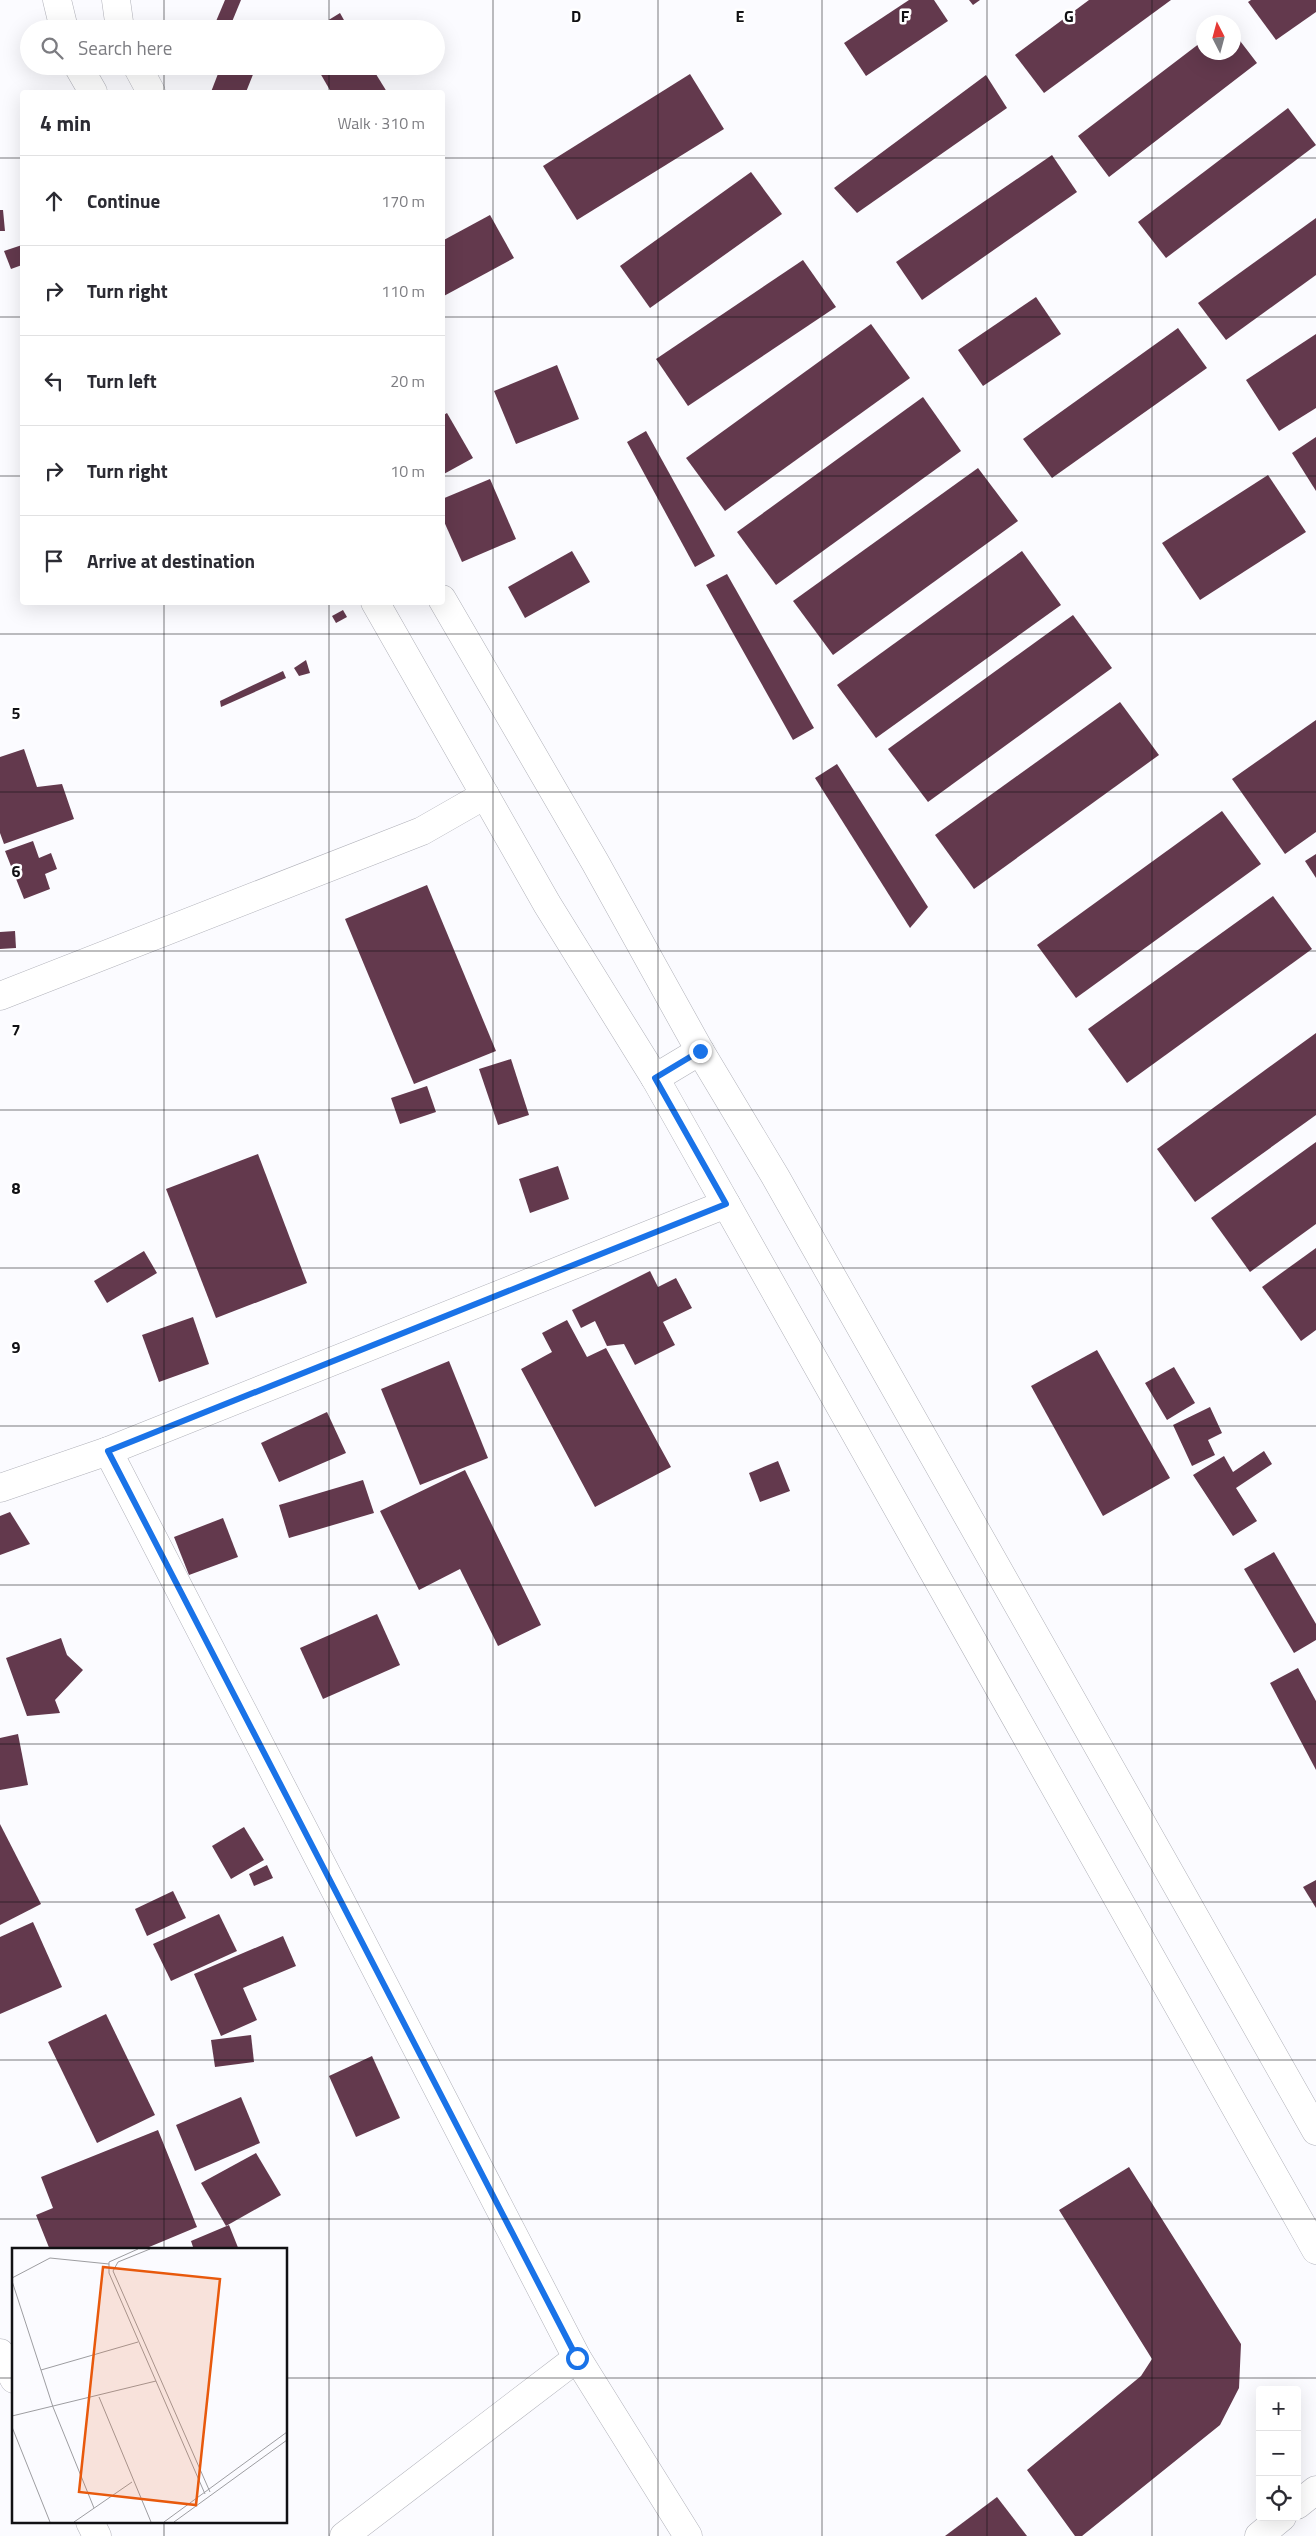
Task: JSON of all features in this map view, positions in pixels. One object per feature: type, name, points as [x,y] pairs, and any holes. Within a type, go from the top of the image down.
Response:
[{"type":"street","points":[[57,0],[62,20]]},
{"type":"street","points":[[116,0],[119,20]]},
{"type":"street","points":[[83,75],[92,90]]},
{"type":"street","points":[[142,75],[150,90]]},
{"type":"street","points":[[445,604],[595,862],[700,1051],[780,1184],[1316,2131]]},
{"type":"street","points":[[377,605],[547,904],[655,1078],[1316,2250]]},
{"type":"street","points":[[0,996],[422,831],[485,795]]},
{"type":"street","points":[[655,1078],[700,1051]]},
{"type":"street","points":[[0,1488],[108,1451],[726,1204]]},
{"type":"street","points":[[108,1451],[577,2358],[688,2536]]},
{"type":"street","points":[[0,2353],[12,2375]]},
{"type":"street","points":[[344,2536],[577,2358]]},
{"type":"street","points":[[1301,2502],[1316,2490]]},
{"type":"street","points":[[1259,2536],[1277,2521]]},
{"type":"street","points":[[91,2524],[97,2536]]},
{"type":"building","points":[[225,0],[241,0],[233,20],[217,20]]},
{"type":"building","points":[[909,0],[934,0],[948,21],[866,76],[844,43]]},
{"type":"building","points":[[969,0],[980,0],[973,5]]},
{"type":"building","points":[[1089,0],[1171,0],[1044,93],[1015,55]]},
{"type":"building","points":[[1251,0],[1316,0],[1316,12],[1276,40],[1248,2]]},
{"type":"building","points":[[340,13],[344,20],[329,20]]},
{"type":"building","points":[[1241,42],[1257,63],[1109,177],[1078,136],[1196,46],[1196,60],[1241,60]]},
{"type":"building","points":[[690,74],[724,129],[577,220],[543,166]]},
{"type":"building","points":[[218,75],[253,75],[247,90],[212,90]]},
{"type":"building","points":[[321,75],[377,75],[386,90],[330,90]]},
{"type":"building","points":[[986,75],[1007,108],[857,213],[834,188]]},
{"type":"building","points":[[1288,108],[1316,145],[1166,258],[1138,222]]},
{"type":"building","points":[[1052,155],[1077,192],[922,300],[896,262]]},
{"type":"building","points":[[751,172],[782,214],[650,308],[620,266]]},
{"type":"building","points":[[0,210],[3,210],[5,231],[0,231]]},
{"type":"building","points":[[490,215],[514,258],[445,295],[445,239]]},
{"type":"building","points":[[1316,218],[1316,275],[1226,340],[1198,303]]},
{"type":"building","points":[[20,246],[20,266],[11,269],[4,251]]},
{"type":"building","points":[[803,260],[836,307],[688,406],[656,359]]},
{"type":"building","points":[[1036,297],[1061,334],[983,386],[958,350]]},
{"type":"building","points":[[871,324],[910,378],[725,511],[686,458]]},
{"type":"building","points":[[1178,328],[1207,368],[1052,478],[1023,439]]},
{"type":"building","points":[[1316,334],[1316,408],[1279,431],[1246,380]]},
{"type":"building","points":[[557,365],[579,419],[516,444],[494,391]]},
{"type":"building","points":[[923,397],[961,451],[776,585],[737,532]]},
{"type":"building","points":[[447,413],[473,458],[445,473],[445,414]]},
{"type":"building","points":[[646,431],[715,556],[695,567],[627,442]]},
{"type":"building","points":[[1316,437],[1316,491],[1292,453]]},
{"type":"building","points":[[978,468],[1018,521],[833,655],[793,601]]},
{"type":"building","points":[[1268,475],[1306,532],[1200,600],[1162,543]]},
{"type":"building","points":[[490,479],[516,539],[462,562],[445,524],[445,498]]},
{"type":"building","points":[[572,551],[590,582],[525,618],[508,587]]},
{"type":"building","points":[[1022,551],[1061,605],[876,738],[837,685]]},
{"type":"building","points":[[727,574],[814,728],[793,740],[706,585]]},
{"type":"building","points":[[343,610],[347,617],[336,623],[332,616]]},
{"type":"building","points":[[1073,615],[1112,668],[928,802],[888,749]]},
{"type":"building","points":[[306,660],[310,673],[299,676],[294,668]]},
{"type":"building","points":[[283,671],[286,678],[221,707],[220,701]]},
{"type":"building","points":[[1120,702],[1159,755],[974,889],[935,835]]},
{"type":"building","points":[[1316,720],[1316,832],[1285,854],[1232,779]]},
{"type":"building","points":[[24,749],[37,787],[62,784],[74,819],[4,844],[0,833],[0,757]]},
{"type":"building","points":[[837,764],[928,907],[910,928],[815,778]]},
{"type":"building","points":[[1222,811],[1261,864],[1076,998],[1037,945]]},
{"type":"building","points":[[33,841],[39,858],[51,853],[57,869],[45,874],[50,889],[24,899],[5,851]]},
{"type":"building","points":[[1316,854],[1316,878],[1305,861]]},
{"type":"building","points":[[427,885],[496,1051],[414,1084],[345,919]]},
{"type":"building","points":[[1273,896],[1312,949],[1127,1083],[1088,1029]]},
{"type":"building","points":[[15,931],[16,948],[0,949],[0,932]]},
{"type":"building","points":[[1316,1033],[1316,1115],[1195,1202],[1157,1149]]},
{"type":"building","points":[[511,1059],[529,1115],[498,1125],[479,1069]]},
{"type":"building","points":[[427,1086],[436,1112],[400,1124],[391,1098]]},
{"type":"building","points":[[1316,1142],[1316,1224],[1250,1272],[1211,1218]]},
{"type":"building","points":[[258,1154],[307,1283],[216,1318],[166,1189]]},
{"type":"building","points":[[558,1166],[569,1199],[530,1213],[519,1179]]},
{"type":"building","points":[[1316,1248],[1316,1330],[1301,1341],[1262,1287]]},
{"type":"building","points":[[144,1251],[157,1273],[107,1303],[94,1281]]},
{"type":"building","points":[[650,1271],[658,1287],[676,1278],[692,1308],[663,1322],[675,1345],[635,1365],[624,1344],[607,1346],[595,1321],[581,1328],[572,1310]]},
{"type":"building","points":[[193,1317],[209,1364],[159,1382],[142,1335]]},
{"type":"building","points":[[567,1320],[587,1357],[606,1348],[671,1467],[595,1507],[521,1369],[552,1352],[542,1333]]},
{"type":"building","points":[[1097,1350],[1170,1478],[1103,1516],[1031,1386]]},
{"type":"building","points":[[449,1361],[488,1458],[420,1485],[381,1389]]},
{"type":"building","points":[[1174,1367],[1195,1403],[1167,1420],[1145,1383]]},
{"type":"building","points":[[1210,1407],[1222,1433],[1208,1440],[1215,1455],[1192,1466],[1173,1425]]},
{"type":"building","points":[[327,1412],[346,1453],[279,1482],[261,1443]]},
{"type":"building","points":[[1264,1451],[1272,1464],[1236,1488],[1257,1521],[1233,1536],[1193,1475],[1224,1456],[1233,1472]]},
{"type":"building","points":[[778,1461],[790,1491],[760,1502],[749,1473]]},
{"type":"building","points":[[465,1470],[541,1625],[498,1646],[460,1569],[419,1590],[380,1511]]},
{"type":"building","points":[[363,1480],[374,1513],[289,1538],[279,1505]]},
{"type":"building","points":[[10,1512],[30,1544],[0,1555],[0,1516]]},
{"type":"building","points":[[223,1518],[238,1557],[189,1575],[174,1537]]},
{"type":"building","points":[[1274,1552],[1316,1624],[1316,1640],[1294,1653],[1244,1569]]},
{"type":"building","points":[[377,1614],[400,1665],[323,1699],[300,1648]]},
{"type":"building","points":[[61,1638],[67,1655],[83,1670],[55,1700],[60,1713],[27,1716],[6,1658]]},
{"type":"building","points":[[1298,1668],[1316,1701],[1316,1770],[1270,1683]]},
{"type":"building","points":[[18,1734],[28,1785],[0,1790],[0,1738]]},
{"type":"building","points":[[0,1824],[41,1904],[0,1925]]},
{"type":"building","points":[[244,1827],[264,1860],[231,1879],[212,1846]]},
{"type":"building","points":[[267,1865],[273,1878],[254,1886],[249,1874]]},
{"type":"building","points":[[1316,1880],[1316,1908],[1303,1887]]},
{"type":"building","points":[[173,1891],[186,1918],[147,1936],[135,1909]]},
{"type":"building","points":[[219,1914],[237,1951],[171,1981],[153,1944]]},
{"type":"building","points":[[33,1922],[62,1987],[0,2014],[0,1937]]},
{"type":"building","points":[[283,1936],[296,1966],[243,1988],[257,2020],[221,2036],[194,1974]]},
{"type":"building","points":[[106,2014],[155,2115],[97,2143],[48,2042]]},
{"type":"building","points":[[251,2035],[254,2062],[215,2067],[211,2040]]},
{"type":"building","points":[[372,2056],[400,2118],[356,2137],[329,2076]]},
{"type":"building","points":[[241,2097],[260,2143],[195,2171],[176,2125]]},
{"type":"building","points":[[158,2130],[197,2227],[147,2248],[49,2248],[36,2215],[53,2208],[41,2177]]},
{"type":"building","points":[[256,2153],[281,2195],[226,2226],[201,2183]]},
{"type":"building","points":[[1129,2167],[1241,2344],[1239,2388],[1220,2425],[1082,2536],[1075,2536],[1027,2470],[1141,2376],[1152,2359],[1059,2210]]},
{"type":"building","points":[[229,2225],[238,2248],[193,2248],[191,2241]]},
{"type":"building","points":[[997,2497],[1027,2536],[945,2536]]},
{"type":"route","points":[[577,2358],[108,1451],[726,1204],[655,1078],[700,1051]]}]
